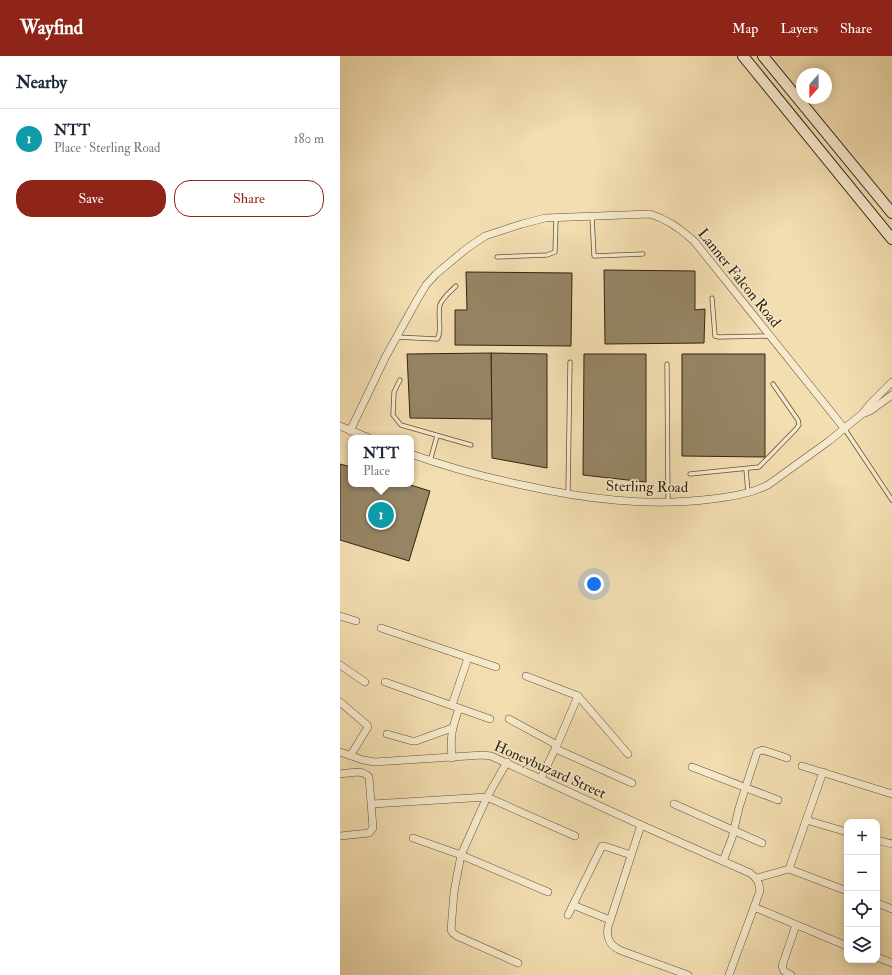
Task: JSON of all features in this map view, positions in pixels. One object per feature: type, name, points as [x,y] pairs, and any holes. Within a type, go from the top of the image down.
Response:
[{"type":"main road","points":[[743,56],[892,239]]},
{"type":"main road","points":[[763,56],[892,214]]},
{"type":"street","name":"Lanner Falcon Road","points":[[350,431],[396,337],[426,285],[436,274],[466,249],[485,236],[545,218],[650,214],[662,217],[685,233],[694,242],[844,428]]},
{"type":"street","name":"Sterling Road","points":[[414,455],[463,472],[568,495],[603,500],[694,502],[748,493],[758,490],[779,479],[862,414],[892,382]]},
{"type":"street","name":"Sterling Road","points":[[862,414],[870,411],[892,395]]},
{"type":"street","points":[[340,426],[361,435]]},
{"type":"street","points":[[340,616],[356,621]]},
{"type":"street","points":[[381,628],[496,667]]},
{"type":"street","points":[[452,758],[450,739],[468,658]]},
{"type":"street","points":[[340,665],[365,682]]},
{"type":"street","points":[[526,676],[578,696],[628,754]]},
{"type":"street","points":[[385,682],[490,719]]},
{"type":"street","points":[[541,778],[578,696]]},
{"type":"street","points":[[340,702],[368,725],[368,730],[354,747],[352,753]]},
{"type":"street","points":[[509,719],[556,747],[632,783]]},
{"type":"street","points":[[387,734],[416,741],[452,728]]},
{"type":"street","name":"Honeybuzard Street","points":[[340,746],[352,753],[374,759],[397,760]]},
{"type":"street","points":[[723,861],[734,831],[745,788],[758,751],[762,750],[787,758]]},
{"type":"street","name":"Honeybuzard Street","points":[[340,752],[363,760],[375,762],[483,755],[492,756],[641,825],[750,873],[757,878]]},
{"type":"street","points":[[507,762],[487,797],[461,855],[454,892],[451,930],[457,936],[518,963]]},
{"type":"street","points":[[802,766],[892,794]]},
{"type":"street","points":[[692,767],[778,800]]},
{"type":"street","points":[[340,774],[361,772],[368,775],[372,804],[373,828],[369,833],[340,836]]},
{"type":"street","points":[[789,869],[823,772]]},
{"type":"street","points":[[372,804],[487,797],[575,836]]},
{"type":"street","points":[[674,804],[762,843]]},
{"type":"street","points":[[806,820],[844,831]]},
{"type":"street","points":[[641,825],[610,920],[607,937],[617,949],[685,974]]},
{"type":"street","points":[[413,838],[461,855],[548,892]]},
{"type":"street","points":[[880,841],[892,844]]},
{"type":"street","points":[[568,915],[602,846],[631,855]]},
{"type":"street","points":[[729,975],[760,890],[757,878],[789,869],[844,891]]},
{"type":"street","points":[[880,904],[892,909]]},
{"type":"street","points":[[573,905],[610,920]]},
{"type":"street","points":[[754,907],[844,945]]},
{"type":"street","points":[[791,975],[784,971],[782,966],[796,925]]},
{"type":"street","points":[[880,958],[892,963]]},
{"type":"lane","points":[[592,216],[594,256],[643,254]]},
{"type":"lane","points":[[497,257],[552,254],[555,252],[556,248],[556,218]]},
{"type":"lane","points":[[396,337],[437,339],[439,335],[439,309],[444,298],[456,286]]},
{"type":"lane","points":[[712,298],[715,336],[770,336]]},
{"type":"lane","points":[[568,495],[570,362]]},
{"type":"lane","points":[[667,364],[668,502]]},
{"type":"lane","points":[[400,380],[394,392],[393,414],[401,425],[471,445]]},
{"type":"lane","points":[[690,474],[756,468],[762,465],[799,424],[798,420],[774,384]]},
{"type":"lane","points":[[844,428],[892,500]]},
{"type":"lane","points":[[430,461],[437,436]]},
{"type":"lane","points":[[746,468],[748,493]]},
{"type":"building","points":[[604,270],[695,271],[695,310],[705,309],[704,343],[605,344]]},
{"type":"building","points":[[466,272],[572,273],[571,346],[455,345],[455,310],[467,310]]},
{"type":"building","points":[[491,353],[547,354],[547,468],[492,458]]},
{"type":"building","points":[[491,353],[492,419],[410,418],[407,354]]},
{"type":"building","points":[[584,354],[646,354],[646,482],[583,475]]},
{"type":"building","points":[[682,354],[765,354],[765,457],[682,456]]},
{"type":"building","points":[[340,464],[348,466],[348,487],[414,486],[430,491],[409,561],[340,540]]},
{"type":"place","name":"NTT","points":[[381,515]]}]
